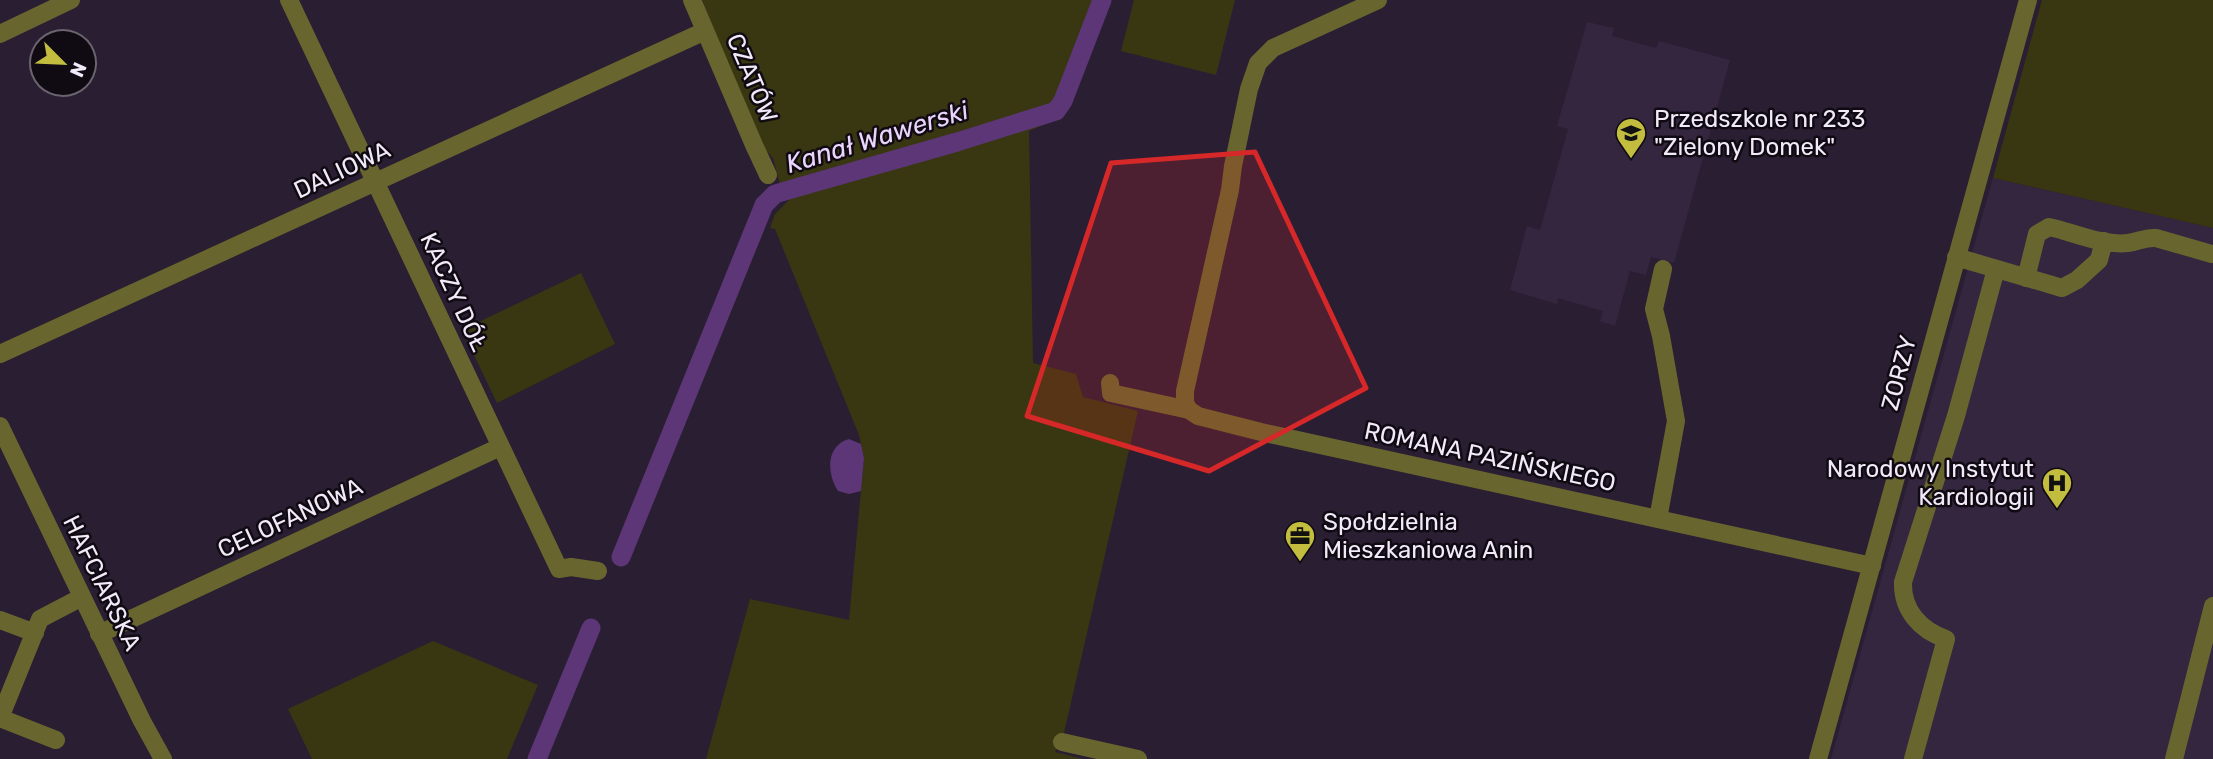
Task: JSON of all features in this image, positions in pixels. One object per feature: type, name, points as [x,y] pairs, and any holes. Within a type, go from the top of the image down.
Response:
[{"type":"street","points":[[0,34],[71,0]]},
{"type":"street","name":"KACZY DÓŁ","points":[[289,0],[559,569],[571,567],[598,571]]},
{"type":"street","name":"CZATÓW","points":[[692,0],[768,175]]},
{"type":"street","points":[[1189,410],[1185,403],[1185,391],[1230,190],[1249,89],[1258,63],[1273,48],[1378,0]]},
{"type":"street","name":"ZORZY","points":[[1818,759],[2028,0]]},
{"type":"street","name":"DALIOWA","points":[[0,354],[705,31]]},
{"type":"street","points":[[2026,278],[2038,234],[2049,227],[2104,241],[2128,243],[2147,237],[2155,238],[2212,254]]},
{"type":"street","points":[[1956,257],[2062,288],[2099,260],[2104,241]]},
{"type":"street","points":[[1658,519],[1676,421],[1654,309],[1663,269]]},
{"type":"street","points":[[1913,759],[1945,639],[1933,635],[1909,612],[1902,596],[1903,582],[1956,416],[1996,269]]},
{"type":"street","name":"ROMANA PAZIŃSKIEGO","points":[[1110,383],[1111,393],[1189,410],[1198,416],[1261,432],[1872,566]]},
{"type":"street","name":"HAFCIARSKA","points":[[0,426],[99,634],[163,759]]},
{"type":"street","name":"CELOFANOWA","points":[[99,634],[500,447]]},
{"type":"street","points":[[56,740],[0,718],[40,619],[82,597]]},
{"type":"street","points":[[2174,759],[2213,606]]},
{"type":"street","points":[[0,620],[35,633]]},
{"type":"street","points":[[1062,742],[1138,759]]},
{"type":"highlighted area","points":[[1255,152],[1366,388],[1209,471],[1027,416],[1111,163]]},
{"type":"shaded area","points":[[702,0],[1097,0],[1074,62],[1086,65],[1072,99],[1053,119],[1029,131],[1033,363],[1076,374],[1083,397],[1138,411],[1064,733],[1055,752],[1084,759],[706,759],[750,599],[849,620],[864,458],[859,435],[775,229],[770,228],[775,214],[790,199],[781,188],[773,158],[760,144]]},
{"type":"shaded area","points":[[1134,0],[1235,0],[1216,75],[1121,51]]},
{"type":"shaded area","points":[[2042,0],[2213,0],[2213,228],[1993,178]]},
{"type":"shaded area","name":"Przedszkole nr 233 \"Zielony Domek\"","points":[[1587,22],[1614,28],[1612,36],[1656,48],[1659,41],[1730,60],[1674,263],[1651,257],[1646,275],[1630,271],[1615,326],[1600,321],[1603,311],[1558,298],[1557,304],[1510,290],[1527,226],[1540,230],[1568,129],[1557,126]]},
{"type":"shaded area","name":"Narodowy Instytut Kardiologii","points":[[1993,178],[2213,228],[2213,759],[1831,759]]},
{"type":"shaded area","points":[[581,273],[615,344],[497,403],[462,330]]},
{"type":"shaded area","points":[[849,439],[861,444],[864,458],[861,491],[849,494],[838,491],[832,477],[830,461],[836,448]]},
{"type":"shaded area","points":[[433,641],[538,685],[507,759],[312,759],[288,709]]},
{"type":"waterway","name":"Kanał Wawerski","points":[[621,557],[764,205],[775,194],[1056,111],[1063,101],[1102,0]]},
{"type":"waterway","name":"Kanał Wawerski","points":[[537,759],[591,628]]},
{"type":"place","name":"Przedszkole nr 233 \"Zielony Domek\"","points":[[1631,160]]},
{"type":"place","name":"Narodowy Instytut Kardiologii","points":[[2057,510]]},
{"type":"place","name":"Społdzielnia Mieszkaniowa Anin","points":[[1300,563]]}]
